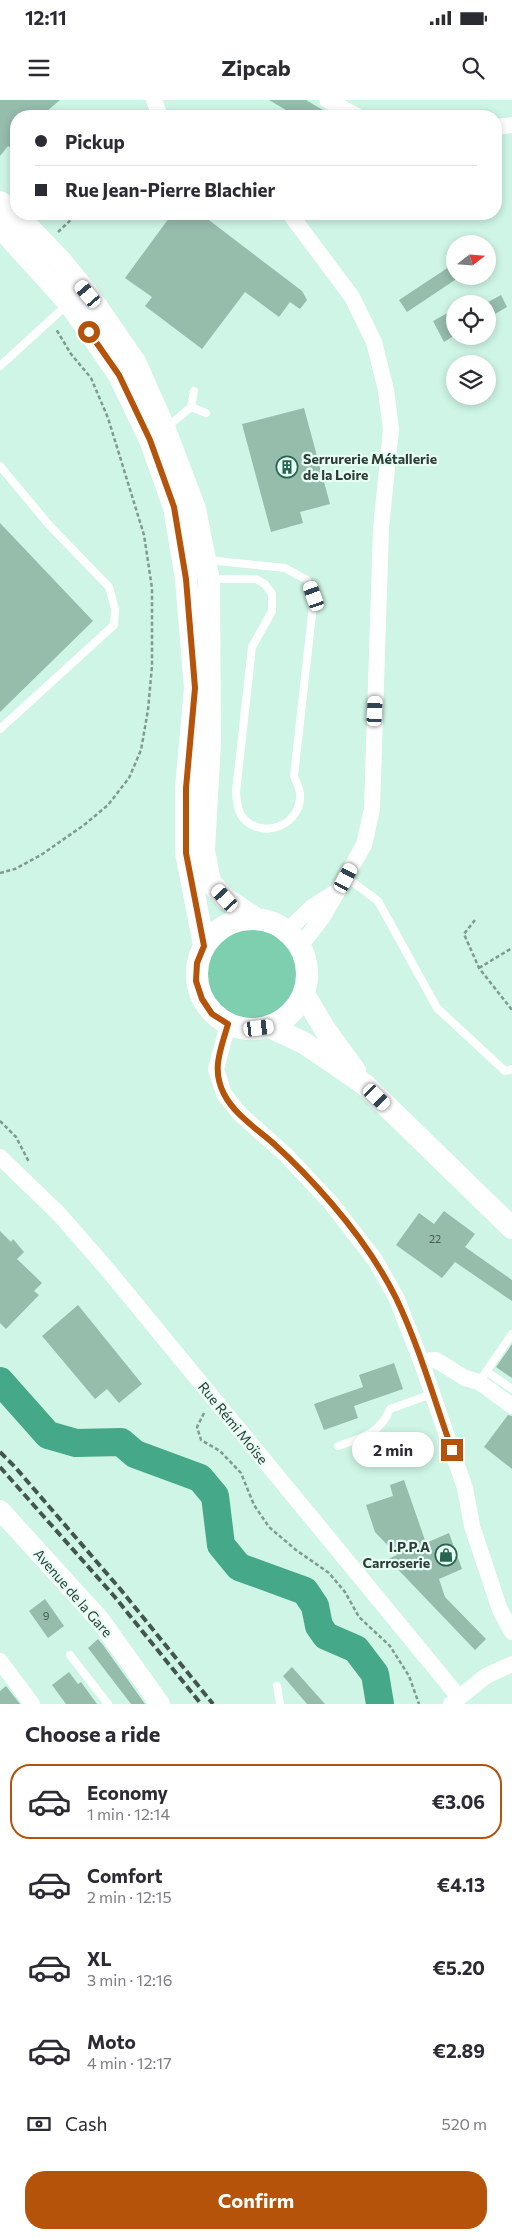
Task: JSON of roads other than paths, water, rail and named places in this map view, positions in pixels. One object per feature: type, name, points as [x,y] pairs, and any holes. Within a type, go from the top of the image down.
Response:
[{"type":"main road","points":[[0,202],[10,211]]},
{"type":"main road","points":[[20,220],[88,294],[135,362],[165,429],[195,509],[208,570],[210,743],[204,850],[210,882],[225,898],[255,918]]},
{"type":"main road","points":[[0,227],[69,303],[119,375],[150,440],[174,507],[186,579],[195,688],[186,788],[186,853],[204,946]]},
{"type":"main road","points":[[255,918],[267,920],[294,938],[306,962],[307,978],[304,994],[296,1008],[284,1019],[270,1027],[248,1030],[228,1024],[212,1014],[202,999],[196,981],[197,963],[204,946],[217,930],[235,921],[255,918]]},
{"type":"main road","points":[[304,994],[324,1028],[364,1084]]},
{"type":"main road","points":[[270,1027],[304,1043],[364,1084],[512,1228]]},
{"type":"street","points":[[327,100],[346,110]]},
{"type":"street","points":[[294,220],[352,297],[374,342],[386,390],[391,429],[381,528],[372,809],[364,845],[346,878],[335,891],[322,918],[294,938]]},
{"type":"street","points":[[228,1024],[216,1069],[224,1094],[240,1114],[310,1180],[352,1228],[375,1260],[396,1297],[421,1361],[464,1488],[472,1526],[500,1610],[512,1632]]},
{"type":"street","name":"Rue Rémi Moïse","points":[[0,1157],[58,1214],[108,1269],[455,1700]]},
{"type":"street","points":[[421,1361],[436,1360],[465,1378],[482,1377],[512,1406]]},
{"type":"street","name":"Avenue de la Gare","points":[[0,1510],[100,1620],[160,1704]]},
{"type":"street","points":[[0,1661],[32,1704]]},
{"type":"street","points":[[455,1700],[486,1676],[512,1664]]},
{"type":"lane","points":[[0,366],[69,303]]},
{"type":"lane","points":[[165,429],[191,407],[194,391]]},
{"type":"lane","points":[[191,407],[206,413]]},
{"type":"lane","points":[[0,466],[49,525],[109,587],[115,609],[114,625],[0,729]]},
{"type":"lane","points":[[285,568],[307,580],[314,596],[294,776],[300,792],[299,806],[294,816],[285,824],[274,829],[262,829],[243,817],[238,806],[236,792],[252,647],[272,611],[272,594],[265,584],[256,579],[208,570],[285,568]]},
{"type":"lane","points":[[346,878],[378,901],[437,1008],[504,1070],[512,1069]]},
{"type":"lane","points":[[512,1334],[482,1377],[512,1388]]},
{"type":"lane","points":[[338,1446],[368,1435],[385,1422],[390,1409],[432,1394]]},
{"type":"lane","points":[[70,1655],[108,1704]]},
{"type":"lane","points":[[278,1686],[280,1704]]},
{"type":"waterway","points":[[0,1381],[48,1435],[76,1443],[121,1442],[135,1454],[200,1478],[215,1496],[221,1545],[239,1567],[305,1591],[315,1606],[319,1626],[326,1636],[356,1649],[375,1674],[380,1704]]},
{"type":"railway","points":[[0,1452],[121,1590],[213,1704]]},
{"type":"railway","points":[[0,1467],[114,1596],[201,1704]]},
{"type":"place","name":"Serrurerie Métallerie de la Loire","points":[[287,467]]},
{"type":"place","name":"I.P.P.A Carroserie","points":[[446,1555]]}]
